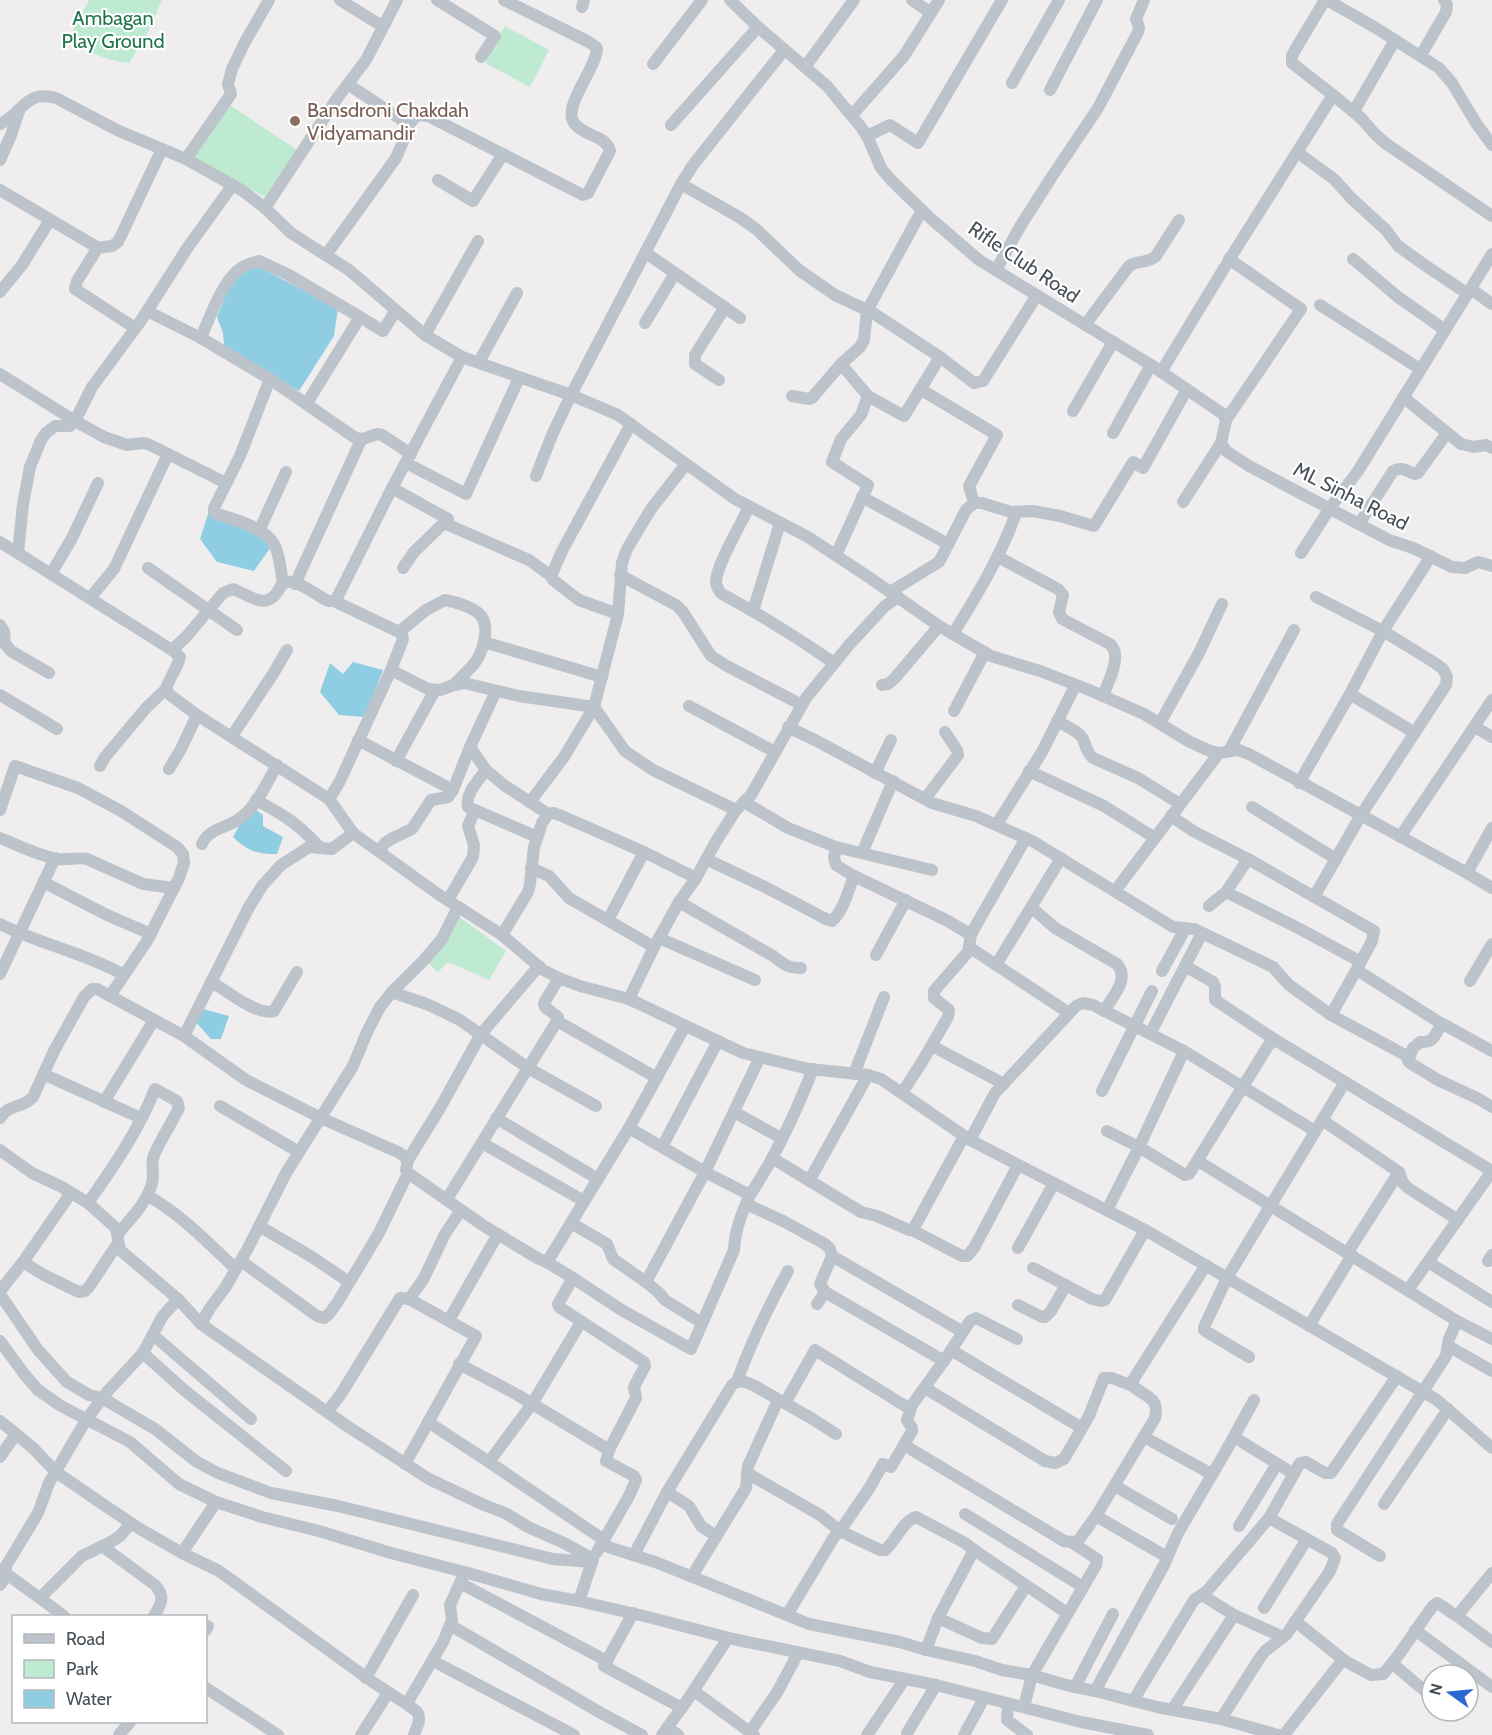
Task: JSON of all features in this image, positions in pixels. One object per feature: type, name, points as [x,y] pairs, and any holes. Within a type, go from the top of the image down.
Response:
[{"type":"street","points":[[186,159],[231,94],[228,84],[232,69],[269,0]]},
{"type":"street","points":[[340,0],[376,23],[385,24]]},
{"type":"street","points":[[265,208],[338,97],[349,85],[378,39],[397,0]]},
{"type":"street","points":[[437,0],[495,36],[481,57]]},
{"type":"street","points":[[653,64],[702,0]]},
{"type":"street","name":"Rifle Club Road","points":[[730,0],[827,86],[867,136],[881,168],[891,180],[963,248],[1187,389],[1223,414],[1226,420]]},
{"type":"street","points":[[806,66],[854,0]]},
{"type":"street","points":[[912,0],[931,13]]},
{"type":"street","points":[[852,115],[904,56],[939,0]]},
{"type":"street","points":[[867,136],[890,124],[918,143],[1002,0]]},
{"type":"street","points":[[1012,83],[1059,0]]},
{"type":"street","points":[[1050,90],[1097,0]]},
{"type":"street","points":[[996,270],[1021,225],[1098,108],[1139,30],[1136,19],[1144,0]]},
{"type":"street","points":[[1492,145],[1452,83],[1439,68],[1421,55],[1326,0],[1295,50],[1292,63],[1354,111],[1385,143],[1492,216]]},
{"type":"street","points":[[1421,55],[1446,12],[1447,5],[1444,0]]},
{"type":"street","points":[[326,255],[396,158],[408,126],[417,115],[428,116],[583,195],[588,193],[610,151],[609,146],[579,128],[573,123],[571,117],[577,94],[596,57],[597,48],[511,2]]},
{"type":"street","points":[[672,125],[758,27]]},
{"type":"street","points":[[1354,111],[1395,40]]},
{"type":"street","points":[[536,476],[571,395],[646,253],[668,206],[693,165],[784,50]]},
{"type":"street","points":[[349,85],[408,126]]},
{"type":"street","points":[[1113,433],[1229,259],[1333,95]]},
{"type":"street","points":[[0,124],[9,120],[34,96],[48,96],[119,131],[186,159],[243,191],[291,233],[349,270],[425,335],[462,357],[571,395],[618,415],[735,499],[808,537],[939,626],[991,656],[1040,671],[1104,696],[1144,714],[1190,742],[1210,751],[1238,750],[1249,754],[1492,888]]},
{"type":"street","points":[[0,160],[19,111]]},
{"type":"street","points":[[0,190],[96,248],[112,246],[118,242],[162,149]]},
{"type":"street","points":[[1297,152],[1334,179],[1386,230],[1398,246],[1429,268],[1492,304]]},
{"type":"street","points":[[438,180],[473,201],[503,154]]},
{"type":"street","points":[[681,184],[756,229],[799,270],[835,295],[873,312],[974,383],[983,381],[1037,295]]},
{"type":"street","points":[[18,553],[23,504],[30,467],[41,440],[55,426],[70,426],[75,421],[92,387],[232,186]]},
{"type":"street","points":[[792,396],[812,398],[841,364],[857,351],[864,340],[867,311],[921,210]]},
{"type":"street","points":[[0,292],[22,265],[50,220]]},
{"type":"street","points":[[1085,325],[1129,266],[1134,262],[1151,261],[1156,256],[1179,220]]},
{"type":"street","points":[[425,335],[478,241]]},
{"type":"street","points":[[96,248],[76,281],[75,289],[135,328]]},
{"type":"street","points":[[646,253],[740,318]]},
{"type":"street","points":[[1301,553],[1330,508],[1358,471],[1492,254]]},
{"type":"street","points":[[1183,502],[1221,443],[1226,420],[1301,309],[1229,259]]},
{"type":"street","points":[[1353,259],[1398,297],[1445,330]]},
{"type":"street","points":[[201,338],[218,299],[232,276],[240,268],[259,261],[289,275],[383,331],[396,309]]},
{"type":"street","points":[[645,323],[675,273]]},
{"type":"street","points":[[479,362],[517,293]]},
{"type":"street","points":[[1320,305],[1420,369]]},
{"type":"street","points":[[719,381],[695,364],[694,360],[725,307]]},
{"type":"street","points":[[147,311],[201,338],[270,379],[307,403],[346,433],[361,440],[376,434],[382,435],[409,458],[466,494],[519,378]]},
{"type":"street","points":[[307,403],[360,317]]},
{"type":"street","points":[[1073,411],[1113,342]]},
{"type":"street","points":[[334,601],[340,594],[392,488],[462,357]]},
{"type":"street","points":[[841,364],[868,396],[904,416],[940,357]]},
{"type":"street","points":[[0,374],[104,437],[127,445],[148,444],[226,483]]},
{"type":"street","points":[[270,379],[240,456],[214,512],[245,523],[270,539],[275,546],[289,583],[326,600],[334,601],[399,632],[403,637],[403,643],[391,670],[339,783],[329,799]]},
{"type":"street","points":[[920,389],[997,435],[969,486],[974,503]]},
{"type":"street","points":[[629,999],[679,902],[740,806],[756,786],[802,705],[834,663],[894,594],[939,562],[966,510],[974,503],[982,503],[1016,513],[1033,511],[1060,516],[1094,526],[1133,462],[1143,468],[1187,389]]},
{"type":"street","points":[[836,555],[868,485],[832,462],[841,439],[861,415],[868,396]]},
{"type":"street","points":[[1403,397],[1461,444],[1474,447],[1486,445],[1492,448]]},
{"type":"street","points":[[551,576],[631,424]]},
{"type":"street","points":[[1359,524],[1393,471],[1401,468],[1415,474],[1448,433]]},
{"type":"street","points":[[172,650],[228,590],[233,589],[265,602],[271,600],[289,583],[361,440]]},
{"type":"street","name":"ML Sinha Road","points":[[1221,443],[1227,451],[1249,466],[1389,540],[1459,569],[1479,562],[1492,566]]},
{"type":"street","points":[[90,598],[114,569],[168,454]]},
{"type":"street","points":[[530,802],[564,756],[594,707],[618,614],[620,575],[627,549],[651,509],[686,464]]},
{"type":"street","points":[[259,531],[286,472]]},
{"type":"street","points":[[51,574],[98,483]]},
{"type":"street","points":[[392,488],[448,519],[414,552],[404,568]]},
{"type":"street","points":[[862,496],[948,544]]},
{"type":"street","points":[[749,507],[720,568],[716,581],[717,588],[722,594],[834,663]]},
{"type":"street","points":[[953,634],[998,556],[1016,513]]},
{"type":"street","points":[[444,523],[529,560],[579,600],[618,614]]},
{"type":"street","points":[[753,611],[780,523]]},
{"type":"street","points":[[0,542],[180,657],[166,689],[135,720],[100,766]]},
{"type":"street","points":[[998,556],[1058,589],[1063,595],[1059,612],[1062,619],[1115,648],[1114,663],[1104,696]]},
{"type":"street","points":[[1299,783],[1383,631],[1431,556]]},
{"type":"street","points":[[148,568],[237,630]]},
{"type":"street","points":[[620,575],[676,605],[683,612],[711,656],[802,705]]},
{"type":"street","points":[[1314,897],[1361,815],[1446,685],[1448,677],[1435,663],[1383,631],[1316,597]]},
{"type":"street","points":[[399,632],[426,610],[445,600],[471,608],[480,615],[484,620],[484,642],[481,652],[474,664],[454,685]]},
{"type":"street","points":[[1160,723],[1199,653],[1222,604]]},
{"type":"street","points":[[0,625],[4,631],[5,644],[12,651],[49,673]]},
{"type":"street","points":[[882,685],[894,679],[939,626]]},
{"type":"street","points":[[1115,891],[1180,804],[1224,752],[1294,630]]},
{"type":"street","points":[[484,642],[602,677]]},
{"type":"street","points":[[232,736],[287,650]]},
{"type":"street","points":[[954,711],[985,652]]},
{"type":"street","points":[[391,670],[428,689],[440,690],[464,683],[519,696],[594,707],[625,751],[653,770],[836,847],[932,870]]},
{"type":"street","points":[[166,689],[197,714],[329,799],[353,833],[453,903],[502,934],[539,966],[559,978],[629,999],[743,1053],[813,1069],[868,1075],[881,1079],[967,1138],[1145,1230],[1437,1400],[1492,1448]]},
{"type":"street","points":[[396,761],[435,690]]},
{"type":"street","points":[[997,824],[1042,752],[1073,690]]},
{"type":"street","points":[[379,851],[391,839],[412,829],[431,800],[447,797],[453,790],[496,691]]},
{"type":"street","points":[[1350,694],[1415,733]]},
{"type":"street","points":[[0,695],[57,729]]},
{"type":"street","points":[[1400,837],[1492,700]]},
{"type":"street","points":[[689,706],[775,752]]},
{"type":"street","points":[[169,769],[197,714]]},
{"type":"street","points":[[1057,721],[1083,739],[1086,752],[1092,758],[1138,778],[1180,804]]},
{"type":"street","points":[[1475,727],[1492,737]]},
{"type":"street","points":[[788,728],[925,799],[997,824],[1026,838],[1173,927],[1194,929],[1273,967],[1288,985],[1331,1015],[1409,1057]]},
{"type":"street","points":[[925,799],[958,755],[945,732]]},
{"type":"street","points":[[358,740],[453,790]]},
{"type":"street","points":[[876,773],[891,740]]},
{"type":"street","points":[[470,747],[486,770],[504,785],[548,814],[554,813],[564,817],[696,878]]},
{"type":"street","points":[[202,844],[210,833],[246,814],[277,765]]},
{"type":"street","points":[[0,810],[15,766],[78,788],[120,811],[177,847],[183,854],[184,863],[151,934],[110,996]]},
{"type":"street","points":[[486,770],[475,784],[467,801],[468,807],[537,837]]},
{"type":"street","points":[[1029,771],[1104,806],[1155,838]]},
{"type":"street","points":[[862,853],[893,781]]},
{"type":"street","points":[[256,800],[290,819],[304,830],[320,848]]},
{"type":"street","points":[[1252,807],[1336,859]]},
{"type":"street","points":[[201,1324],[238,1265],[286,1173],[353,1066],[380,1008],[442,939],[453,903],[473,857],[474,845],[468,826],[475,810]]},
{"type":"street","points":[[502,934],[528,892],[534,847],[542,823],[548,814]]},
{"type":"street","points":[[1171,816],[1193,831],[1374,931],[1372,940],[1331,1015]]},
{"type":"street","points":[[1467,873],[1492,828]]},
{"type":"street","points":[[184,1036],[249,907],[262,886],[281,865],[309,847],[332,849],[353,833]]},
{"type":"street","points":[[0,838],[55,858],[87,859],[143,884],[174,888]]},
{"type":"street","points":[[902,1093],[932,1046],[949,1013],[949,1010],[934,998],[934,991],[962,959],[1026,838]]},
{"type":"street","points":[[836,847],[834,857],[836,864],[854,876],[948,921],[996,965],[1069,1013]]},
{"type":"street","points":[[608,920],[644,852]]},
{"type":"street","points":[[0,974],[55,858]]},
{"type":"street","points":[[996,965],[1061,858]]},
{"type":"street","points":[[706,859],[832,921],[841,909],[854,876]]},
{"type":"street","points":[[1209,906],[1226,892],[1248,860]]},
{"type":"street","points":[[531,868],[549,876],[569,898],[608,920],[657,942],[755,980]]},
{"type":"street","points":[[43,882],[98,911],[151,934]]},
{"type":"street","points":[[1226,892],[1300,929],[1359,964]]},
{"type":"street","points":[[876,955],[906,900]]},
{"type":"street","points":[[679,902],[773,956],[786,966],[794,969],[801,968]]},
{"type":"street","points":[[1032,908],[1055,928],[1117,964],[1121,969],[1123,976],[1121,983],[1104,1011]]},
{"type":"street","points":[[0,924],[18,933],[108,966],[124,975]]},
{"type":"street","points":[[1162,971],[1185,929]]},
{"type":"street","points":[[1150,1034],[1202,933]]},
{"type":"street","points":[[1470,981],[1492,944]]},
{"type":"street","points":[[1359,964],[1360,972],[1442,1024],[1492,1051]]},
{"type":"street","points":[[539,966],[481,1034],[408,1160],[406,1170],[498,1234],[620,1309],[691,1349],[734,1250],[735,1235],[748,1200],[782,1138],[813,1069]]},
{"type":"street","points":[[1185,966],[1213,982],[1215,999],[1277,1041],[1492,1171],[1408,1290]]},
{"type":"street","points":[[212,982],[249,1005],[269,1013],[274,1011],[297,972]]},
{"type":"street","points":[[447,1199],[557,1021],[558,1017],[545,1007],[544,1003],[559,978]]},
{"type":"street","points":[[0,1118],[9,1108],[27,1103],[33,1097],[54,1051],[88,993],[92,989],[97,989],[184,1036],[246,1080],[321,1118],[400,1153],[408,1160]]},
{"type":"street","points":[[1102,1091],[1152,991]]},
{"type":"street","points":[[392,992],[429,1005],[460,1020],[528,1068],[596,1106]]},
{"type":"street","points":[[854,1074],[884,997]]},
{"type":"street","points":[[912,1230],[995,1093],[1069,1013],[1076,1006],[1083,1004],[1094,1005],[1184,1051],[1242,1087],[1319,1125],[1399,1172],[1402,1183],[1408,1188],[1458,1220]]},
{"type":"street","points":[[104,1102],[154,1020]]},
{"type":"street","points":[[557,1021],[657,1078]]},
{"type":"street","points":[[1442,1024],[1431,1041],[1420,1042],[1413,1048],[1409,1057],[1410,1063],[1492,1107]]},
{"type":"street","points":[[545,1261],[549,1259],[629,1128],[686,1026]]},
{"type":"street","points":[[662,1147],[718,1041]]},
{"type":"street","points":[[1107,1131],[1185,1175],[1190,1174],[1268,1046],[1271,1042],[1277,1041]]},
{"type":"street","points":[[932,1046],[1004,1084]]},
{"type":"street","points":[[1107,1210],[1184,1051]]},
{"type":"street","points":[[646,1282],[705,1172],[760,1057]]},
{"type":"street","points":[[43,1074],[141,1118]]},
{"type":"street","points":[[809,1181],[868,1075]]},
{"type":"street","points":[[1249,1357],[1204,1330],[1206,1322],[1227,1278],[1345,1082]]},
{"type":"street","points":[[23,1262],[79,1292],[89,1287],[118,1238],[147,1196],[153,1181],[153,1156],[179,1108],[177,1101],[155,1089],[122,1153],[88,1203]]},
{"type":"street","points":[[220,1106],[299,1152]]},
{"type":"street","points":[[734,1112],[782,1138]]},
{"type":"street","points":[[496,1118],[598,1179]]},
{"type":"street","points":[[629,1128],[825,1245],[830,1249],[832,1256],[820,1284],[825,1292],[944,1361]]},
{"type":"street","points":[[482,1143],[584,1201]]},
{"type":"street","points":[[0,1150],[32,1173],[88,1203],[111,1222],[116,1228],[120,1250],[178,1299],[201,1324],[327,1412],[429,1479],[505,1513],[528,1527],[564,1543],[592,1564]]},
{"type":"street","points":[[772,1158],[861,1212],[878,1216],[912,1230],[967,1257],[1018,1165]]},
{"type":"street","points":[[1198,1161],[1457,1321],[1492,1339]]},
{"type":"street","points":[[1309,1326],[1399,1172]]},
{"type":"street","points":[[147,1196],[162,1203],[238,1265],[316,1317],[324,1318],[329,1314],[379,1233],[408,1173]]},
{"type":"street","points":[[1018,1248],[1054,1184]]},
{"type":"street","points":[[71,1193],[0,1292],[38,1350],[67,1382],[154,1429],[197,1462],[218,1473],[271,1493],[338,1506],[553,1559],[592,1564]]},
{"type":"street","points":[[409,1299],[423,1280],[461,1210]]},
{"type":"street","points":[[571,1223],[606,1244],[613,1259],[646,1282],[665,1300],[702,1323]]},
{"type":"street","points":[[259,1226],[349,1282]]},
{"type":"street","points":[[1033,1268],[1092,1299],[1105,1300],[1145,1230]]},
{"type":"street","points":[[449,1320],[498,1234]]},
{"type":"street","points":[[832,1256],[963,1332]]},
{"type":"street","points":[[1428,1262],[1492,1302]]},
{"type":"street","points":[[1133,1386],[1133,1380],[1139,1370],[1206,1265]]},
{"type":"street","points":[[634,1555],[667,1492],[732,1385],[737,1381],[763,1316],[788,1271]]},
{"type":"street","points":[[573,1278],[559,1306],[644,1362],[645,1366],[634,1388],[636,1398],[609,1450],[606,1461],[634,1476],[636,1480],[592,1564],[581,1594]]},
{"type":"street","points":[[1018,1305],[1045,1317],[1066,1285]]},
{"type":"street","points":[[817,1304],[825,1292]]},
{"type":"street","points":[[327,1412],[341,1394],[400,1298],[409,1299],[476,1336],[405,1464]]},
{"type":"street","points":[[0,1585],[4,1578],[3,1570],[38,1514],[49,1483],[88,1417],[143,1353],[162,1317],[178,1299]]},
{"type":"street","points":[[787,1615],[834,1537],[883,1464],[891,1467],[912,1431],[907,1420],[910,1409],[970,1321],[976,1317],[1017,1339]]},
{"type":"street","points":[[1380,1556],[1337,1530],[1337,1524],[1446,1356],[1449,1339],[1457,1321]]},
{"type":"street","points":[[489,1462],[532,1404],[581,1322]]},
{"type":"street","points":[[153,1335],[251,1419]]},
{"type":"street","points":[[0,1341],[25,1376],[39,1390],[62,1406],[88,1417],[130,1442],[178,1484],[216,1502],[262,1517],[358,1542],[462,1577],[541,1594],[581,1594],[633,1613],[728,1638],[840,1661],[870,1672],[936,1685],[1008,1704],[1025,1702],[1081,1722],[1115,1731],[1148,1735]]},
{"type":"street","points":[[1448,1346],[1492,1371]]},
{"type":"street","points":[[692,1576],[746,1488],[748,1466],[761,1435],[815,1350],[910,1409]]},
{"type":"street","points":[[951,1350],[1082,1428]]},
{"type":"street","points":[[143,1353],[184,1390],[286,1471]]},
{"type":"street","points":[[459,1364],[609,1450]]},
{"type":"street","points":[[1133,1701],[1194,1600],[1207,1591],[1269,1518],[1300,1463],[1306,1462],[1325,1473],[1331,1473],[1397,1376]]},
{"type":"street","points":[[904,1445],[1064,1541],[1071,1542],[1078,1541],[1096,1516],[1155,1418],[1157,1410],[1156,1403],[1133,1386],[1112,1378],[1104,1378],[1089,1416],[1064,1460],[1055,1463],[1045,1461],[925,1388]]},
{"type":"street","points":[[737,1381],[753,1385],[836,1434]]},
{"type":"street","points":[[1095,1691],[1178,1533],[1254,1400]]},
{"type":"street","points":[[1384,1504],[1448,1409]]},
{"type":"street","points":[[0,1421],[56,1472],[131,1523],[182,1553],[219,1571],[366,1678],[417,1711],[419,1715],[414,1735]]},
{"type":"street","points":[[428,1422],[603,1543],[692,1576],[809,1624],[900,1642],[1002,1670],[1172,1710],[1221,1719],[1278,1735]]},
{"type":"street","points":[[0,1457],[16,1434]]},
{"type":"street","points":[[1144,1437],[1208,1472]]},
{"type":"street","points":[[1234,1437],[1294,1474]]},
{"type":"street","points":[[1239,1526],[1277,1464]]},
{"type":"street","points":[[747,1473],[820,1515],[840,1531],[880,1550],[885,1550],[908,1520],[916,1517],[965,1543],[1067,1613]]},
{"type":"street","points":[[1115,1486],[1172,1519]]},
{"type":"street","points":[[667,1492],[689,1506],[701,1526],[716,1536]]},
{"type":"street","points":[[182,1553],[216,1502]]},
{"type":"street","points":[[965,1514],[1083,1587]]},
{"type":"street","points":[[1096,1516],[1167,1557]]},
{"type":"street","points":[[1221,1719],[1265,1651],[1283,1637],[1295,1621],[1330,1571],[1335,1558],[1332,1553],[1269,1518]]},
{"type":"street","points":[[40,1598],[82,1556],[120,1536],[131,1523]]},
{"type":"street","points":[[1264,1608],[1307,1539]]},
{"type":"street","points":[[1025,1702],[1031,1677],[1096,1565],[1097,1559],[1071,1542]]},
{"type":"street","points":[[102,1546],[156,1585],[162,1592],[162,1599],[155,1615]]},
{"type":"street","points":[[926,1650],[938,1618],[974,1550]]},
{"type":"street","points":[[3,1570],[61,1615]]},
{"type":"street","points":[[1457,1616],[1492,1573]]},
{"type":"street","points":[[408,1705],[450,1625],[452,1620],[450,1605],[462,1577]]},
{"type":"street","points":[[462,1577],[607,1661]]},
{"type":"street","points":[[938,1618],[982,1638],[992,1639],[1026,1586]]},
{"type":"street","points":[[366,1678],[413,1595]]},
{"type":"street","points":[[1202,1595],[1234,1615],[1283,1637]]},
{"type":"street","points":[[1295,1621],[1345,1661],[1371,1676],[1383,1674],[1393,1664],[1414,1630],[1437,1603],[1492,1642]]},
{"type":"street","points":[[633,1613],[604,1666],[682,1708]]},
{"type":"street","points":[[1075,1687],[1113,1614]]},
{"type":"street","points":[[1172,1710],[1234,1615]]},
{"type":"street","points":[[450,1625],[642,1735]]},
{"type":"street","points":[[1414,1630],[1492,1687]]},
{"type":"street","points":[[669,1733],[682,1708],[728,1638]]},
{"type":"street","points":[[694,1691],[752,1734],[798,1653]]},
{"type":"street","points":[[433,1661],[573,1735]]},
{"type":"street","points":[[1284,1735],[1341,1662],[1345,1661]]},
{"type":"street","points":[[1393,1664],[1420,1687]]},
{"type":"street","points":[[867,1735],[904,1680]]},
{"type":"street","points":[[907,1733],[936,1685]]},
{"type":"street","points":[[207,1689],[278,1735]]},
{"type":"street","points":[[361,1735],[388,1693]]},
{"type":"street","points":[[964,1735],[984,1698]]},
{"type":"street","points":[[1008,1704],[1007,1720],[1027,1735]]},
{"type":"street","points":[[120,1735],[129,1723]]},
{"type":"street","points":[[545,1735],[552,1723]]},
{"type":"green space","name":"Ambagan Play Ground","points":[[89,0],[162,0],[146,36],[129,63],[105,58],[68,40]]},
{"type":"green space","points":[[505,26],[549,50],[530,87],[485,63]]},
{"type":"green space","points":[[227,103],[297,150],[265,197],[189,154]]},
{"type":"green space","points":[[458,916],[506,951],[489,980],[448,962],[438,972],[426,961]]},
{"type":"water","points":[[253,264],[338,308],[334,336],[299,391],[224,345],[223,333],[217,317],[233,278]]},
{"type":"water","points":[[210,508],[273,544],[254,571],[217,562],[200,539]]},
{"type":"water","points":[[353,662],[383,670],[365,717],[339,715],[320,692],[330,663],[343,674]]},
{"type":"water","points":[[250,806],[263,815],[263,826],[283,837],[277,854],[253,851],[233,837]]},
{"type":"water","points":[[203,1009],[229,1016],[221,1039],[211,1039],[193,1019]]},
{"type":"place","name":"Bansdroni Chakdah Vidyamandir","points":[[295,121]]}]
